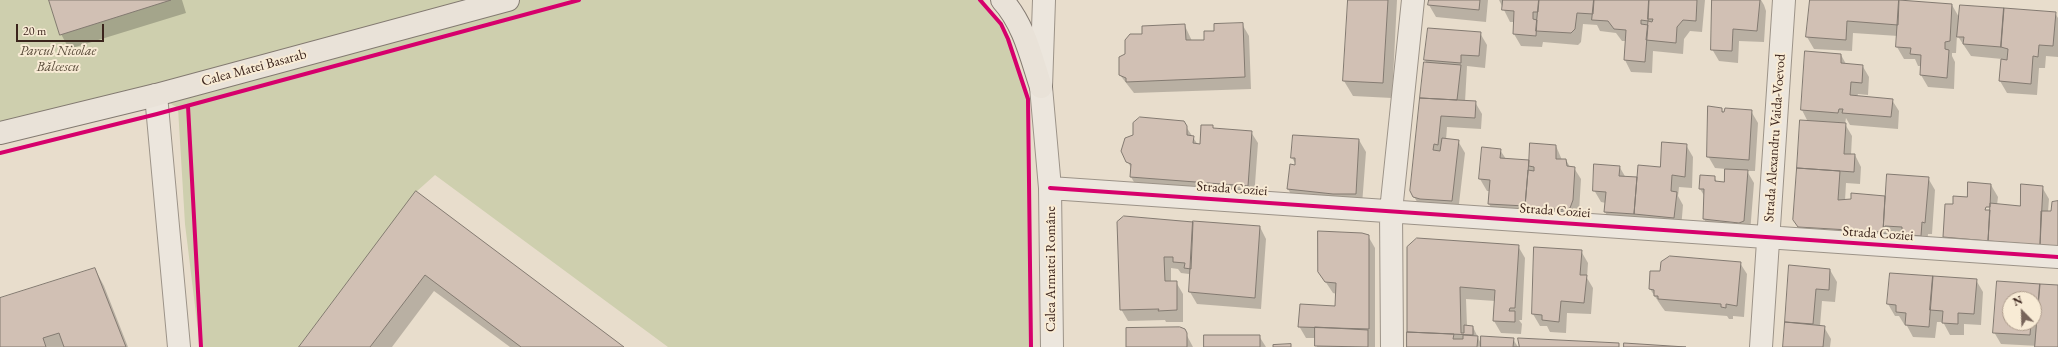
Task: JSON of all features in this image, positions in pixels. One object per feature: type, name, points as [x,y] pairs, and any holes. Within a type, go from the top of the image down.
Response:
[{"type":"main road","name":"Calea Matei Basarab","points":[[0,133],[156,95],[508,0]]},
{"type":"main road","points":[[1002,0],[1010,8],[1023,32],[1041,87]]},
{"type":"street","name":"Calea Armatei Române","points":[[1044,0],[1041,87],[1050,188],[1052,347]]},
{"type":"street","points":[[1392,347],[1391,210],[1413,0]]},
{"type":"street","name":"Strada Alexandru Vaida-Voevod","points":[[1761,347],[1784,0]]},
{"type":"street","points":[[156,95],[179,347]]},
{"type":"street","name":"Strada Coziei","points":[[1050,188],[1391,210],[2058,258]]},
{"type":"green space","name":"Parcul Nicolae Bălcescu","points":[[0,0],[984,0],[985,5],[1001,24],[1008,39],[1028,99],[1031,347],[668,347],[435,175],[416,192],[299,347],[200,347],[185,224],[178,108],[156,95],[0,133]]},
{"type":"building","points":[[49,0],[171,0],[60,35]]},
{"type":"building","points":[[1348,0],[1388,0],[1383,83],[1343,81]]},
{"type":"building","points":[[1429,0],[1480,0],[1479,10],[1428,5]]},
{"type":"building","points":[[1503,0],[1539,0],[1538,12],[1533,12],[1533,19],[1537,20],[1536,36],[1513,34],[1514,11],[1502,10]]},
{"type":"building","points":[[1539,0],[1594,0],[1593,14],[1577,13],[1575,29],[1571,33],[1536,31]]},
{"type":"building","points":[[1594,0],[1649,0],[1648,21],[1641,20],[1641,24],[1648,25],[1645,62],[1624,60],[1626,30],[1614,29],[1608,21],[1592,20]]},
{"type":"building","points":[[1649,0],[1697,0],[1696,21],[1683,20],[1677,27],[1676,43],[1646,40],[1648,21],[1652,22],[1653,19],[1648,19]]},
{"type":"building","points":[[1712,0],[1760,0],[1757,31],[1733,29],[1732,51],[1711,50]]},
{"type":"building","points":[[1810,0],[1899,0],[1898,25],[1847,21],[1846,40],[1806,37]]},
{"type":"building","points":[[1899,0],[1952,4],[1950,41],[1945,42],[1945,49],[1949,50],[1947,78],[1920,75],[1921,55],[1910,54],[1911,48],[1896,47]]},
{"type":"building","points":[[1960,5],[2004,8],[2001,47],[1963,44],[1964,37],[1957,37]]},
{"type":"building","points":[[2004,8],[2056,12],[2053,46],[2039,45],[2038,57],[2033,56],[2031,84],[1999,81],[2001,59],[2007,60],[2008,49],[2001,47]]},
{"type":"building","points":[[1243,23],[1245,77],[1126,82],[1126,78],[1119,75],[1119,57],[1125,54],[1125,40],[1130,34],[1142,34],[1142,26],[1185,24],[1186,40],[1204,40],[1204,31],[1214,31],[1214,24]]},
{"type":"building","points":[[1428,28],[1481,32],[1479,56],[1461,55],[1461,63],[1424,60]]},
{"type":"building","points":[[1805,51],[1841,54],[1841,63],[1863,65],[1862,83],[1851,82],[1850,95],[1893,99],[1891,117],[1842,113],[1843,109],[1839,109],[1838,113],[1801,110]]},
{"type":"building","points":[[1424,62],[1461,65],[1457,100],[1420,98]]},
{"type":"building","points":[[1420,98],[1476,101],[1475,118],[1441,116],[1438,145],[1434,144],[1433,150],[1440,151],[1442,138],[1459,140],[1452,201],[1420,199],[1413,197],[1410,191]]},
{"type":"building","points":[[1708,106],[1722,108],[1722,112],[1724,112],[1725,108],[1752,110],[1749,160],[1707,157]]},
{"type":"building","points":[[1140,117],[1184,121],[1187,126],[1187,135],[1194,136],[1193,143],[1200,144],[1201,125],[1213,125],[1213,128],[1252,131],[1248,186],[1130,177],[1131,164],[1126,162],[1121,151],[1125,138],[1133,135],[1133,123]]},
{"type":"building","points":[[1800,120],[1846,123],[1844,154],[1855,154],[1854,172],[1797,168]]},
{"type":"building","points":[[1293,135],[1359,139],[1356,194],[1333,194],[1287,189],[1290,164],[1295,165],[1295,158],[1291,158]]},
{"type":"building","points":[[1662,142],[1687,144],[1685,177],[1672,175],[1671,191],[1677,192],[1674,218],[1634,214],[1638,165],[1660,167]]},
{"type":"building","points":[[1530,143],[1556,145],[1556,159],[1566,159],[1567,166],[1575,167],[1573,200],[1570,208],[1565,210],[1525,206],[1528,170],[1534,171],[1534,167],[1529,166]]},
{"type":"building","points":[[1482,147],[1501,149],[1500,158],[1529,160],[1525,206],[1488,204],[1490,180],[1479,179]]},
{"type":"building","points":[[1594,164],[1620,166],[1619,176],[1637,177],[1634,214],[1604,212],[1606,192],[1593,191]]},
{"type":"building","points":[[1797,168],[1840,171],[1838,200],[1851,199],[1851,193],[1885,196],[1883,232],[1798,227],[1793,220]]},
{"type":"building","points":[[1725,169],[1748,170],[1744,221],[1739,223],[1703,219],[1704,189],[1699,189],[1700,175],[1715,176],[1715,181],[1724,182]]},
{"type":"building","points":[[1887,174],[1929,177],[1925,223],[1922,222],[1921,236],[1902,234],[1902,227],[1885,226],[1883,232]]},
{"type":"building","points":[[1968,182],[1991,184],[1990,207],[1986,207],[1985,210],[1990,210],[1988,241],[1943,237],[1945,204],[1953,204],[1953,196],[1967,197]]},
{"type":"building","points":[[2021,184],[2043,186],[2040,245],[1988,241],[1990,203],[2020,206]]},
{"type":"building","points":[[416,191],[624,347],[521,347],[425,275],[370,347],[299,347]]},
{"type":"building","points":[[2058,201],[2058,246],[2040,245],[2041,211],[2051,211],[2052,202]]},
{"type":"building","points":[[1124,216],[1193,222],[1191,269],[1184,268],[1185,263],[1173,262],[1173,257],[1164,257],[1165,281],[1177,281],[1177,310],[1120,310],[1117,222]]},
{"type":"building","points":[[1193,221],[1260,226],[1255,298],[1189,292]]},
{"type":"building","points":[[1318,231],[1362,233],[1369,235],[1369,329],[1298,327],[1300,304],[1335,306],[1336,283],[1325,282],[1318,272]]},
{"type":"building","points":[[1417,238],[1519,245],[1515,308],[1510,308],[1509,311],[1515,311],[1515,322],[1493,321],[1495,290],[1460,287],[1461,333],[1464,333],[1464,325],[1473,326],[1473,335],[1407,332],[1407,247]]},
{"type":"building","points":[[1534,247],[1582,250],[1580,275],[1587,275],[1584,303],[1561,301],[1559,322],[1542,320],[1542,315],[1532,314]]},
{"type":"building","points":[[1670,256],[1741,262],[1737,306],[1726,304],[1726,308],[1721,307],[1721,304],[1658,299],[1658,296],[1654,296],[1654,290],[1649,289],[1650,271],[1660,271],[1661,262]]},
{"type":"building","points":[[1789,265],[1830,269],[1829,290],[1816,289],[1813,324],[1785,322]]},
{"type":"building","points":[[95,268],[126,347],[64,347],[59,333],[43,338],[46,347],[0,347],[0,298]]},
{"type":"building","points":[[1890,273],[1933,276],[1929,327],[1905,325],[1906,313],[1896,312],[1896,305],[1887,304]]},
{"type":"building","points":[[1933,276],[1977,279],[1974,314],[1958,313],[1958,324],[1942,323],[1943,311],[1930,310]]},
{"type":"building","points":[[1997,281],[2040,284],[2039,291],[2002,291],[2002,331],[2030,331],[2030,335],[1993,333]]},
{"type":"building","points":[[2040,284],[2058,285],[2058,347],[2035,347],[2036,331],[2042,331],[2042,291],[2039,291]]},
{"type":"building","points":[[1785,322],[1825,326],[1823,347],[1783,347]]},
{"type":"building","points":[[1180,327],[1185,329],[1187,333],[1187,347],[1126,347],[1126,328]]},
{"type":"building","points":[[1315,327],[1368,330],[1368,347],[1315,346]]},
{"type":"building","points":[[1407,332],[1454,334],[1453,339],[1463,339],[1463,335],[1478,336],[1477,347],[1407,347]]},
{"type":"building","points":[[1204,335],[1260,335],[1260,347],[1204,347]]},
{"type":"building","points":[[1481,336],[1514,338],[1513,347],[1481,347]]},
{"type":"building","points":[[1518,338],[1619,343],[1619,347],[1519,347]]},
{"type":"building","points":[[1624,343],[1686,347],[1624,347]]},
{"type":"building","points":[[1291,344],[1291,347],[1273,347],[1273,345]]},
{"type":"cycle path","points":[[0,153],[157,114],[579,0]]},
{"type":"cycle path","points":[[980,0],[1001,24],[1008,39],[1028,99],[1031,347]]},
{"type":"cycle path","points":[[188,106],[201,347]]},
{"type":"cycle path","points":[[1050,188],[2058,257]]}]
